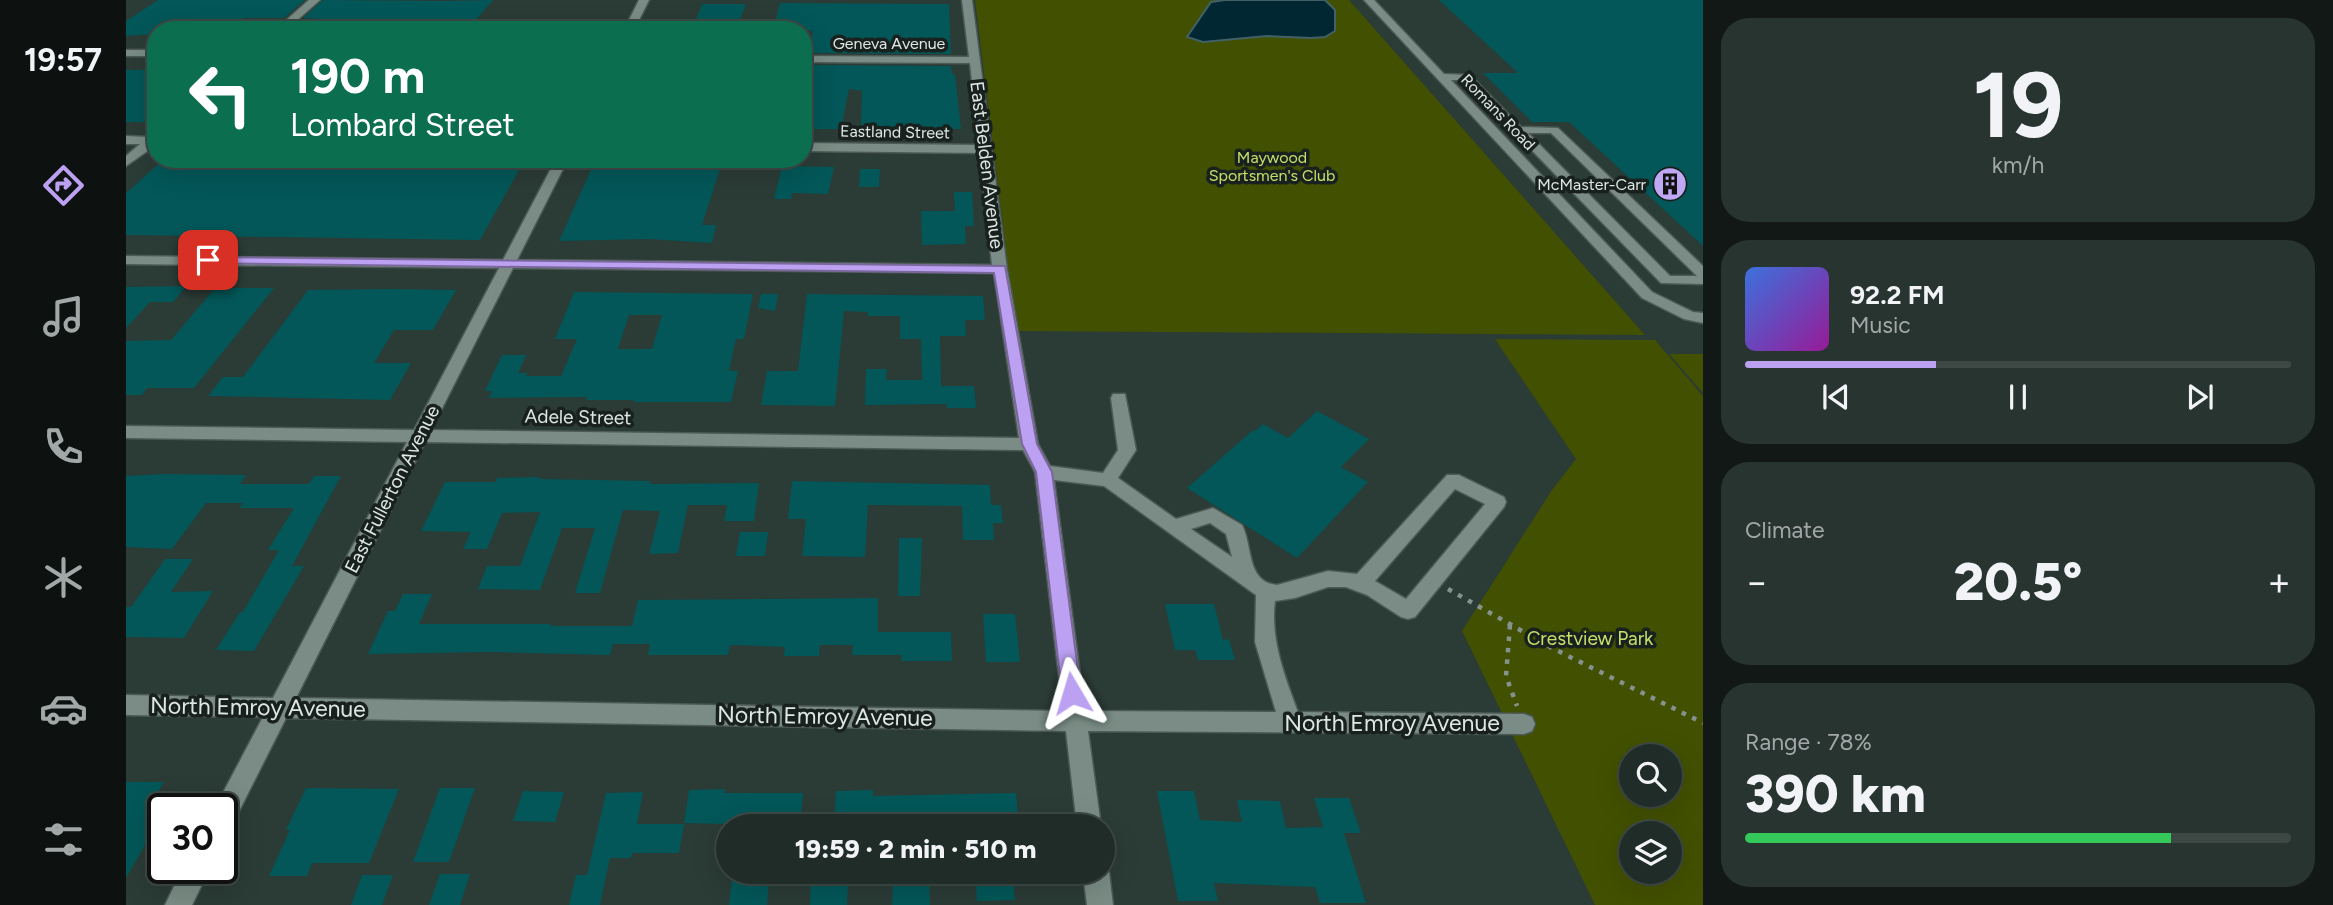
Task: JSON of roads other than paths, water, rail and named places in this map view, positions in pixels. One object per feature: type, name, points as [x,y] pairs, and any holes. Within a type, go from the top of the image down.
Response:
[{"type":"street","points":[[290,21],[315,0]]},
{"type":"street","points":[[634,21],[644,0]]},
{"type":"street","name":"East Belden Avenue","points":[[967,0],[1000,269],[1030,444],[1044,472],[1087,814]]},
{"type":"street","name":"Romans Road","points":[[1369,0],[1647,295],[1689,316],[1703,318]]},
{"type":"street","points":[[126,53],[147,53]]},
{"type":"street","name":"Geneva Avenue","points":[[812,59],[974,60]]},
{"type":"street","points":[[1440,77],[1466,77],[1666,280],[1703,280]]},
{"type":"street","points":[[1492,131],[1554,130],[1703,274]]},
{"type":"street","points":[[126,140],[147,139]]},
{"type":"street","points":[[126,162],[147,145]]},
{"type":"street","name":"Eastland Street","points":[[812,147],[987,149]]},
{"type":"street","name":"East Fullerton Avenue","points":[[235,793],[557,168]]},
{"type":"street","points":[[126,260],[1000,269]]},
{"type":"street","points":[[1108,480],[1127,450],[1119,398]]},
{"type":"street","name":"Adele Street","points":[[126,432],[1030,444]]},
{"type":"street","points":[[1044,472],[1108,480],[1266,592],[1283,594],[1337,578],[1361,583],[1408,611],[1497,502],[1453,480],[1361,583]]},
{"type":"street","points":[[1175,526],[1213,515],[1235,530],[1246,577]]},
{"type":"street","points":[[1266,592],[1262,612],[1263,627],[1269,656],[1290,722]]},
{"type":"street","name":"North Emroy Avenue","points":[[126,705],[1075,720],[1524,724]]},
{"type":"street","points":[[178,905],[189,884]]},
{"type":"street","points":[[1097,884],[1100,905]]},
{"type":"water","points":[[1325,0],[1335,10],[1335,31],[1325,37],[1311,38],[1267,36],[1203,42],[1187,37],[1211,2]]},
{"type":"place","name":"McMaster-Carr","points":[[1670,184]]},
{"type":"park label","name":"Maywood Sportsmen's Club","points":[[1272,166]]},
{"type":"park label","name":"Crestview Park","points":[[1590,638]]}]
